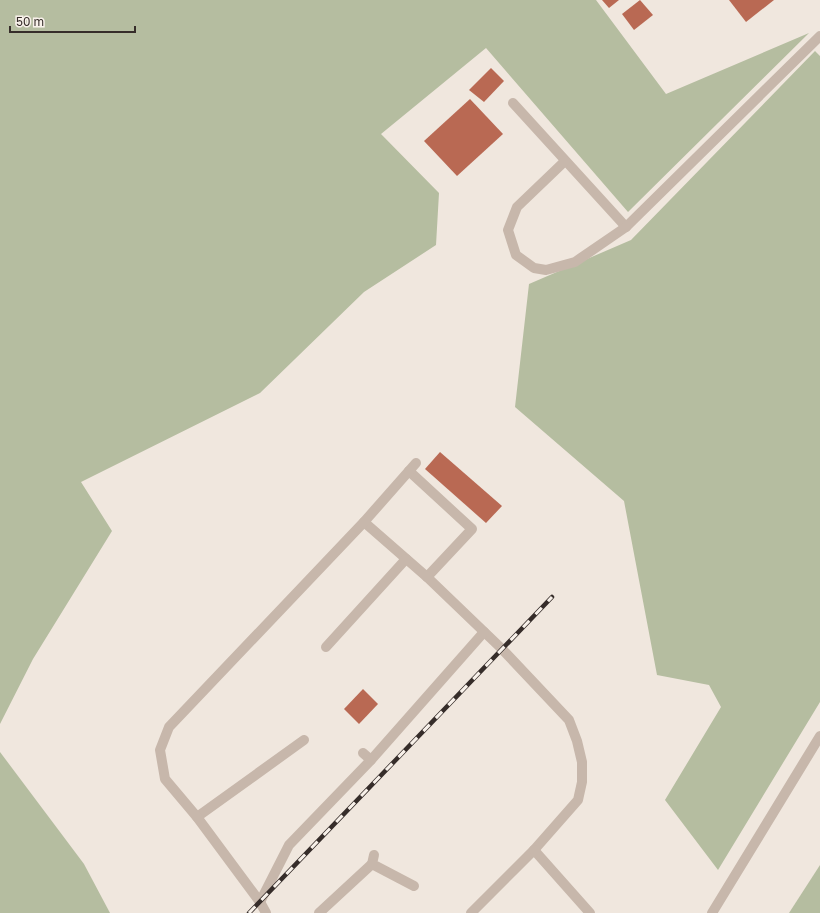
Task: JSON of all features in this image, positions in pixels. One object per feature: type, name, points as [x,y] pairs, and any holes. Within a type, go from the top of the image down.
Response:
[{"type":"lane","points":[[565,161],[516,206],[508,230],[516,255],[534,268],[546,270],[575,262],[626,227],[820,36]]},
{"type":"lane","points":[[513,103],[626,227]]},
{"type":"lane","points":[[266,913],[260,902],[197,817],[165,779],[160,750],[169,727],[364,522],[413,467],[472,529],[427,577]]},
{"type":"lane","points":[[364,522],[427,577],[502,649],[569,720],[579,748],[582,762],[582,782],[578,800],[534,850],[471,913]]},
{"type":"lane","points":[[326,647],[406,559]]},
{"type":"lane","points":[[260,902],[289,845],[371,760],[484,632]]},
{"type":"lane","points":[[712,913],[820,736]]},
{"type":"lane","points":[[197,817],[304,740]]},
{"type":"lane","points":[[363,753],[371,760]]},
{"type":"lane","points":[[534,850],[590,913]]},
{"type":"lane","points":[[319,913],[373,859],[414,886]]},
{"type":"green space","points":[[0,0],[596,0],[666,94],[809,33],[628,212],[486,48],[381,134],[439,193],[436,245],[364,292],[260,393],[81,482],[112,531],[33,659],[0,724]]},
{"type":"green space","points":[[815,51],[820,56],[820,702],[718,870],[665,800],[721,707],[709,685],[657,675],[624,501],[515,407],[529,284],[631,240]]},
{"type":"green space","points":[[0,752],[84,864],[110,913],[0,913]]},
{"type":"green space","points":[[820,865],[820,913],[789,913]]},
{"type":"building","points":[[602,0],[619,0],[609,8]]},
{"type":"building","points":[[640,0],[653,15],[634,30],[622,14]]},
{"type":"building","points":[[729,0],[774,0],[746,22]]},
{"type":"building","points":[[491,68],[504,81],[484,102],[469,90]]},
{"type":"building","points":[[470,99],[503,134],[457,176],[424,141]]},
{"type":"building","points":[[440,452],[502,506],[486,523],[425,469]]},
{"type":"building","points":[[363,689],[378,704],[359,724],[344,709]]},
{"type":"railway","points":[[249,913],[552,597]]}]
